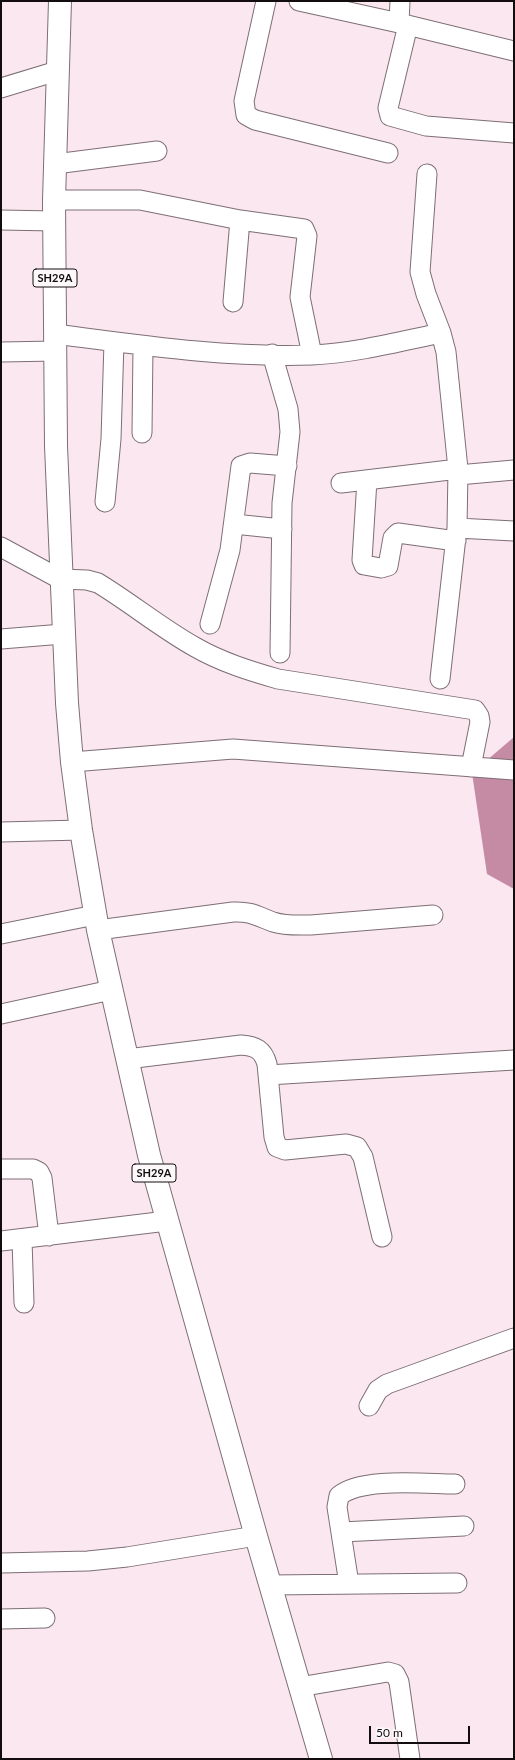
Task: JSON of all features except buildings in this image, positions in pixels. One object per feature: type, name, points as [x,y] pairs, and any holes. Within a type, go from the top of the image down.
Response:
[{"type":"main road","name":"SH29A","points":[[60,1],[54,200],[56,446],[63,634],[72,762],[81,830],[97,923],[111,990],[149,1155],[299,1687],[322,1759]]},
{"type":"street","points":[[266,1],[244,101],[246,114],[255,120],[388,153]]},
{"type":"street","points":[[299,1],[404,24],[514,51]]},
{"type":"street","points":[[400,1],[404,24],[388,108],[390,116],[426,126],[514,133]]},
{"type":"street","points":[[1,88],[57,72]]},
{"type":"street","points":[[55,164],[157,151]]},
{"type":"street","points":[[427,174],[420,272],[426,294],[441,333],[447,358],[458,472],[456,535],[440,679]]},
{"type":"street","points":[[54,200],[140,200],[240,220],[301,228],[306,231],[307,236],[300,297],[312,355]]},
{"type":"street","points":[[1,220],[54,221]]},
{"type":"street","points":[[234,302],[240,220]]},
{"type":"street","points":[[1,352],[55,342],[114,342],[205,353],[312,355],[351,351],[441,333]]},
{"type":"street","points":[[105,502],[112,439],[114,342]]},
{"type":"street","points":[[142,433],[143,346]]},
{"type":"street","points":[[272,354],[285,397],[289,421],[290,446],[282,503],[280,653]]},
{"type":"street","points":[[210,624],[230,550],[243,465],[250,463],[287,466]]},
{"type":"street","points":[[341,483],[458,472],[514,470]]},
{"type":"street","points":[[367,480],[362,560],[364,565],[384,568],[388,566],[393,538],[398,533],[456,535],[514,531]]},
{"type":"street","points":[[234,524],[282,529]]},
{"type":"street","points":[[1,547],[98,583],[196,648],[253,672],[278,679],[475,710],[479,716],[480,722],[471,767]]},
{"type":"street","points":[[1,639],[63,634]]},
{"type":"street","points":[[72,762],[233,749],[514,770]]},
{"type":"street","points":[[1,832],[81,830]]},
{"type":"street","points":[[1,934],[97,923],[233,912],[249,912],[273,922],[311,925],[433,915]]},
{"type":"street","points":[[1,1014],[111,990]]},
{"type":"street","points":[[127,1059],[250,1046],[256,1047],[264,1056],[268,1075],[274,1137],[277,1147],[285,1150],[346,1144],[357,1147],[363,1157],[382,1237]]},
{"type":"street","points":[[268,1075],[514,1060]]},
{"type":"street","points":[[1,1169],[33,1169],[39,1172],[42,1178],[49,1236]]},
{"type":"street","points":[[1,1241],[168,1221]]},
{"type":"street","points":[[22,1239],[24,1303]]},
{"type":"street","points":[[369,1406],[378,1390],[387,1384],[514,1338]]},
{"type":"street","points":[[349,1584],[337,1502],[339,1496],[347,1490],[371,1484],[455,1484]]},
{"type":"street","points":[[341,1532],[464,1526]]},
{"type":"street","points":[[1,1563],[88,1561],[127,1557],[256,1536]]},
{"type":"street","points":[[270,1585],[457,1583]]},
{"type":"street","points":[[1,1619],[45,1618]]},
{"type":"street","points":[[299,1687],[388,1672],[395,1674],[399,1682],[410,1759]]},
{"type":"shaded area","points":[[514,737],[514,889],[487,874],[472,773]]}]
